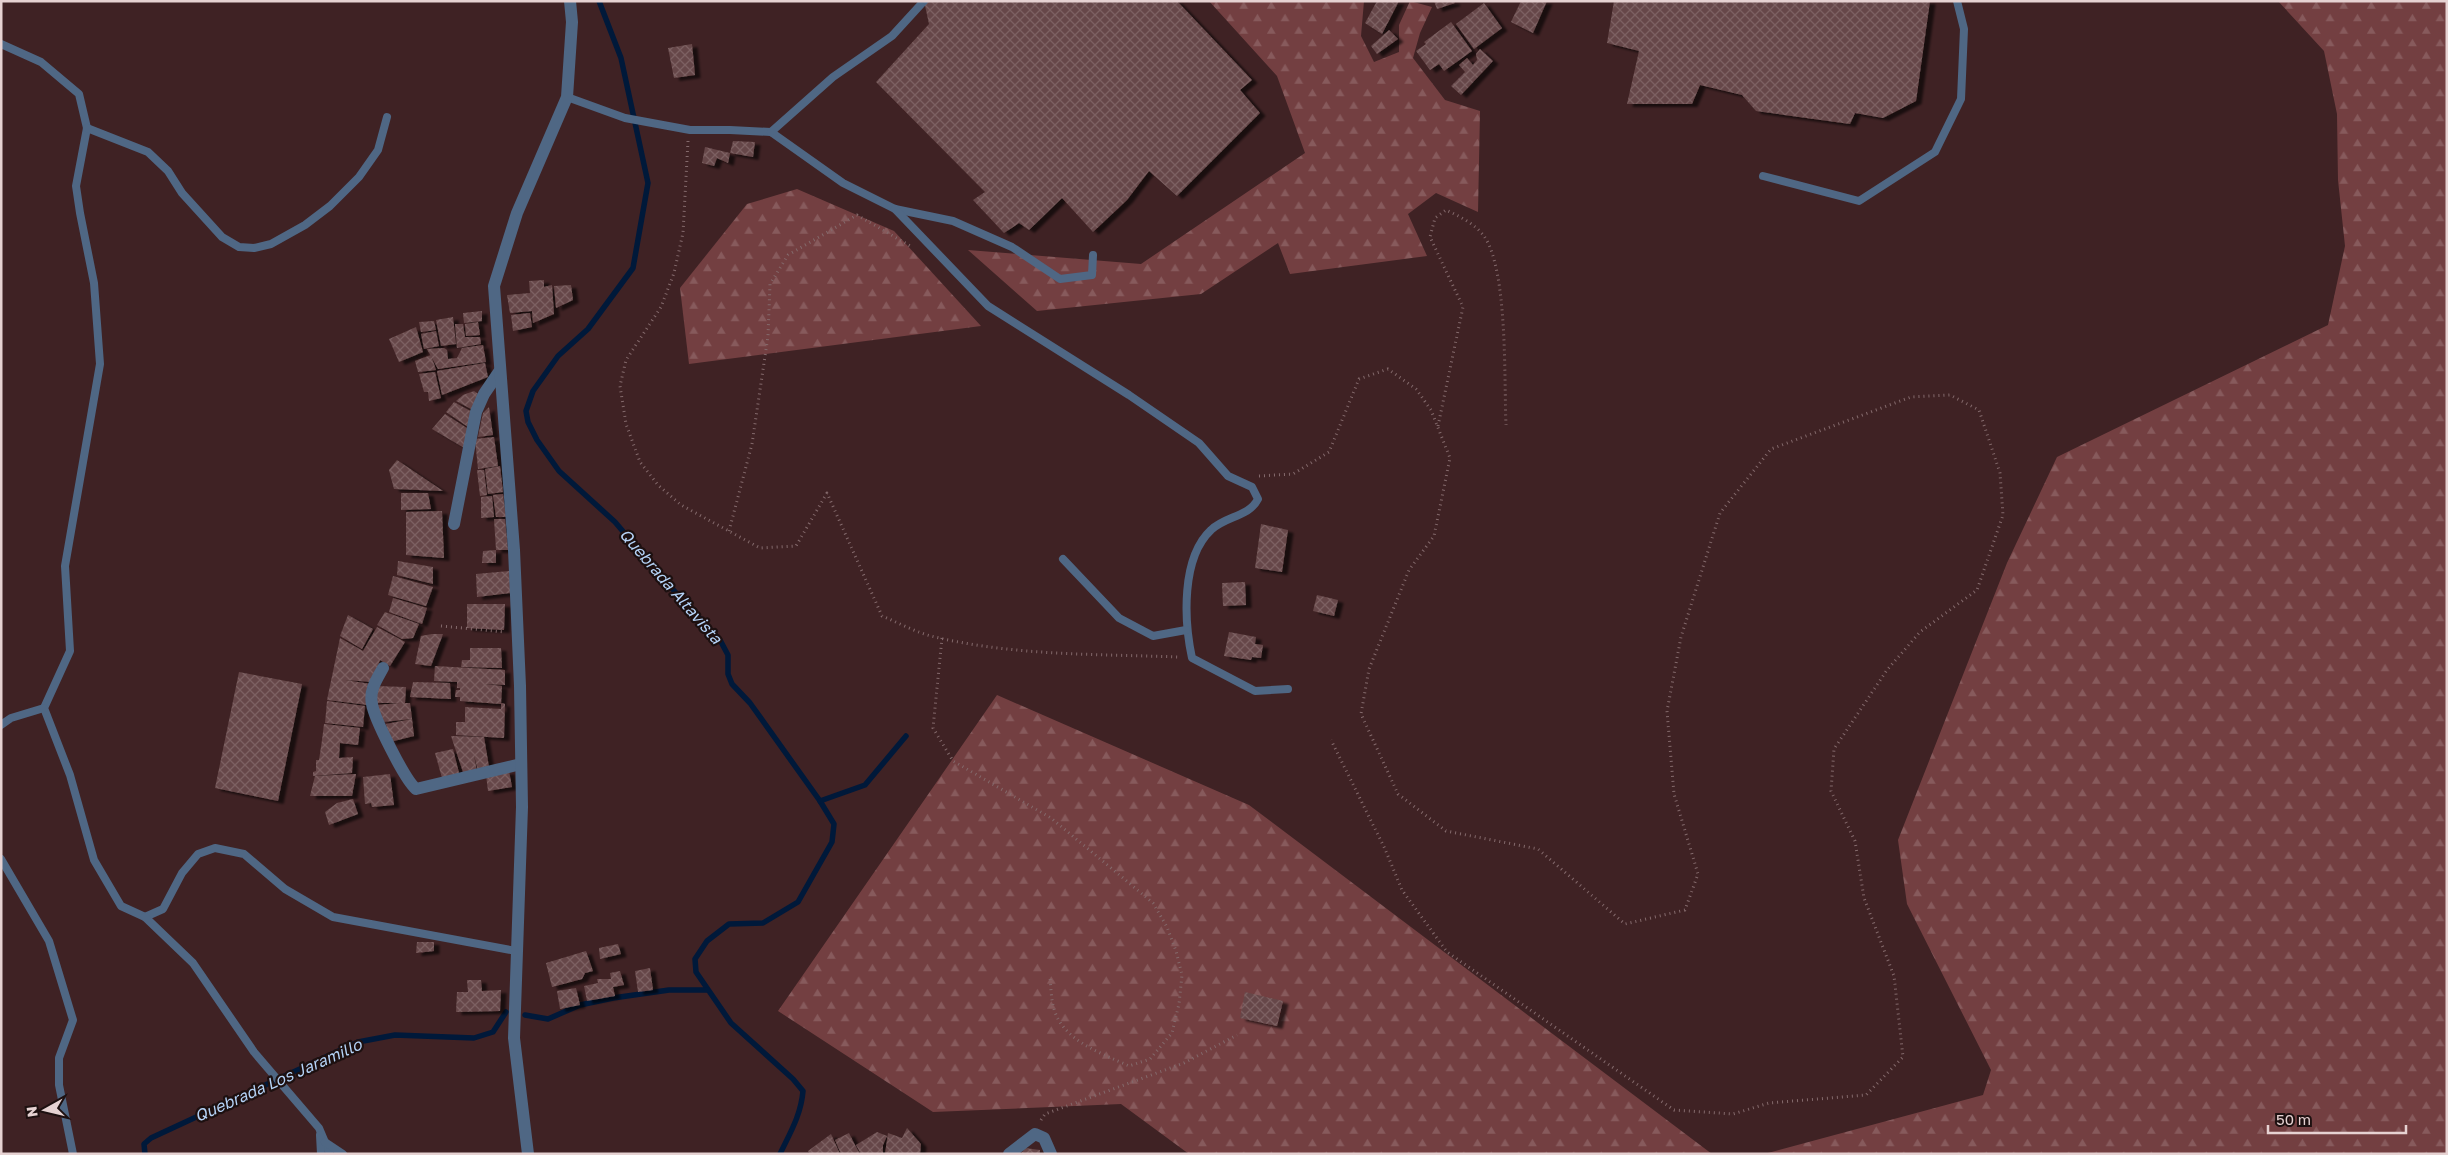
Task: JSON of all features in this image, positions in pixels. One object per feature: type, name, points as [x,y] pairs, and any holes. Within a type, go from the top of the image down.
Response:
[{"type":"street","points":[[528,1154],[514,1038],[522,807],[518,633],[514,550],[494,286],[517,213],[567,97],[572,22],[570,1]]},
{"type":"street","points":[[454,524],[476,412],[484,394],[500,372]]},
{"type":"street","points":[[384,668],[374,684],[371,703],[392,748],[416,789],[420,790],[521,764]]},
{"type":"street","points":[[1008,1154],[1034,1134],[1044,1138],[1050,1154]]},
{"type":"lane","points":[[771,132],[833,77],[892,36],[924,1]]},
{"type":"lane","points":[[1763,176],[1859,201],[1935,152],[1961,99],[1964,29],[1957,1]]},
{"type":"lane","points":[[1,44],[41,62],[79,94],[87,128],[76,186],[94,282],[100,364],[65,566],[70,651],[44,708],[70,774],[94,860],[121,906],[145,918],[193,963],[254,1052],[320,1128],[330,1154]]},
{"type":"lane","points":[[567,97],[625,118],[690,130],[771,132],[843,183],[895,209],[953,221],[1012,247],[1060,279],[1092,275],[1093,255]]},
{"type":"lane","points":[[87,128],[148,152],[168,172],[182,193],[222,237],[239,247],[254,248],[270,244],[305,225],[330,206],[359,177],[378,150],[386,117]]},
{"type":"lane","points":[[895,209],[988,306],[1129,395],[1199,443],[1228,476],[1252,488],[1258,499],[1254,508],[1212,529],[1193,557],[1186,630],[1192,658],[1255,691],[1288,689]]},
{"type":"lane","points":[[1063,559],[1119,618],[1153,636],[1186,630]]},
{"type":"lane","points":[[1,725],[11,718],[44,708]]},
{"type":"lane","points":[[145,918],[163,909],[182,873],[198,854],[215,848],[244,854],[285,889],[333,917],[516,951]]},
{"type":"lane","points":[[1,859],[49,941],[73,1020],[59,1058],[59,1076],[73,1154]]},
{"type":"lane","points":[[320,1128],[321,1154]]},
{"type":"lane","points":[[325,1142],[343,1154]]},
{"type":"path","points":[[690,130],[685,168],[683,233],[674,273],[661,307],[626,360],[620,386],[626,424],[640,462],[658,485],[680,505],[760,548],[796,546],[827,493],[882,616],[933,637],[1023,650],[1090,656],[1192,658]]},
{"type":"path","points":[[1438,427],[1463,307],[1430,236],[1435,218],[1446,210],[1464,219],[1484,236],[1497,270],[1502,304],[1506,425]]},
{"type":"path","points":[[728,531],[752,444],[768,336],[770,284],[788,255],[857,215],[915,248]]},
{"type":"path","points":[[1256,476],[1293,474],[1329,452],[1359,379],[1388,369],[1416,389],[1432,410],[1450,458],[1434,536],[1409,570],[1369,669],[1361,714],[1398,794],[1446,831],[1538,849],[1625,924],[1685,910],[1698,874],[1674,794],[1667,711],[1681,637],[1720,513],[1771,449],[1911,397],[1950,395],[1979,410],[2000,473],[2003,515],[1977,590],[1920,632],[1887,670],[1834,748],[1831,791],[1855,841],[1864,898],[1894,976],[1903,1057],[1866,1095],[1769,1103],[1733,1114],[1674,1110],[1447,952],[1402,890],[1384,848],[1331,740]]},
{"type":"path","points":[[441,626],[518,633]]},
{"type":"path","points":[[942,638],[933,728],[953,761],[1051,818],[1153,903],[1167,927],[1182,974],[1179,1004],[1172,1033],[1150,1059],[1130,1066],[1087,1046],[1068,1034],[1053,1007],[1050,978]]},
{"type":"path","points":[[1034,1134],[1045,1114],[1184,1063],[1237,1035]]},
{"type":"green space","points":[[1209,1],[1364,1],[1361,36],[1374,62],[1399,52],[1399,25],[1410,1],[1432,7],[1420,33],[1413,58],[1445,100],[1480,111],[1478,212],[1436,193],[1408,214],[1427,256],[1290,274],[1278,243],[1201,294],[1037,311],[968,250],[1141,264],[1305,153],[1277,76]]},
{"type":"green space","points":[[2278,1],[2447,1],[2447,1154],[1764,1154],[1983,1095],[1991,1070],[1907,904],[1898,840],[2007,563],[2057,457],[2328,325],[2345,246],[2338,180],[2337,114],[2324,51]]},
{"type":"green space","points":[[797,189],[894,231],[981,326],[689,364],[680,288],[747,204]]},
{"type":"green space","points":[[997,695],[1249,805],[1712,1154],[1189,1154],[1121,1104],[933,1112],[778,1011]]},
{"type":"building","points":[[924,1],[1177,1],[1252,80],[1240,90],[1260,113],[1177,196],[1149,171],[1127,200],[1093,232],[1062,198],[1029,230],[1019,223],[1004,233],[973,200],[985,192],[876,82],[929,24]]},
{"type":"building","points":[[1377,1],[1399,1],[1382,34],[1365,23]]},
{"type":"building","points":[[1434,1],[1454,1],[1455,3],[1437,9]]},
{"type":"building","points":[[1521,1],[1547,1],[1533,33],[1511,22]]},
{"type":"building","points":[[1614,1],[1930,1],[1916,101],[1883,118],[1855,113],[1850,124],[1756,111],[1742,95],[1700,85],[1692,104],[1627,104],[1639,51],[1607,43]]},
{"type":"building","points":[[1484,3],[1502,28],[1474,49],[1456,24]]},
{"type":"building","points":[[1451,22],[1472,51],[1444,71],[1439,64],[1430,70],[1416,51],[1426,44],[1424,42]]},
{"type":"building","points":[[1389,30],[1398,39],[1377,54],[1371,46]]},
{"type":"building","points":[[692,44],[695,75],[674,78],[668,48]]},
{"type":"building","points":[[1480,49],[1493,61],[1461,95],[1451,86],[1465,72],[1459,65],[1467,58],[1473,65],[1477,60],[1476,54]]},
{"type":"building","points":[[733,141],[755,142],[753,157],[730,153]]},
{"type":"building","points":[[705,147],[730,153],[728,163],[717,158],[714,166],[702,163]]},
{"type":"building","points":[[544,280],[544,287],[552,285],[554,314],[533,323],[532,311],[510,313],[507,295],[530,293],[529,281]]},
{"type":"building","points":[[571,285],[573,300],[556,308],[554,286]]},
{"type":"building","points":[[482,311],[482,321],[464,323],[463,313]]},
{"type":"building","points":[[530,313],[532,327],[513,331],[511,315]]},
{"type":"building","points":[[453,317],[456,344],[441,346],[436,320]]},
{"type":"building","points":[[434,321],[436,330],[421,332],[419,322]]},
{"type":"building","points":[[478,322],[480,335],[466,336],[465,324]]},
{"type":"building","points":[[455,324],[463,324],[465,337],[480,337],[481,344],[457,348]]},
{"type":"building","points":[[416,327],[423,352],[399,362],[389,339]]},
{"type":"building","points":[[436,331],[439,346],[424,349],[421,334]]},
{"type":"building","points":[[483,345],[486,362],[438,369],[427,349],[444,348],[447,350],[448,359],[457,358],[462,348]]},
{"type":"building","points":[[431,355],[436,370],[418,372],[415,361]]},
{"type":"building","points":[[485,363],[488,377],[442,395],[437,371]]},
{"type":"building","points":[[435,372],[441,398],[429,401],[428,392],[424,392],[419,374]]},
{"type":"building","points":[[474,391],[480,395],[475,411],[456,401],[463,395]]},
{"type":"building","points":[[454,402],[474,413],[471,429],[446,412]]},
{"type":"building","points":[[489,407],[493,435],[478,437],[483,413]]},
{"type":"building","points":[[445,414],[470,430],[466,449],[432,429]]},
{"type":"building","points":[[494,437],[498,466],[478,469],[475,439]]},
{"type":"building","points":[[397,460],[443,491],[394,489],[389,470]]},
{"type":"building","points":[[500,466],[503,492],[488,494],[485,469]]},
{"type":"building","points":[[477,470],[484,470],[487,495],[480,496]]},
{"type":"building","points":[[401,493],[428,493],[431,509],[401,510]]},
{"type":"building","points":[[503,494],[506,517],[496,517],[493,495]]},
{"type":"building","points":[[492,496],[494,517],[481,518],[481,497]]},
{"type":"building","points":[[442,511],[444,558],[406,555],[406,512]]},
{"type":"building","points":[[494,519],[505,519],[508,550],[496,550]]},
{"type":"building","points":[[1261,524],[1288,530],[1282,572],[1255,568]]},
{"type":"building","points":[[496,550],[496,563],[482,563],[483,551]]},
{"type":"building","points":[[398,561],[433,567],[433,584],[397,575]]},
{"type":"building","points":[[509,571],[511,593],[477,597],[476,574]]},
{"type":"building","points":[[393,576],[433,587],[426,606],[388,595]]},
{"type":"building","points":[[1245,582],[1246,605],[1223,606],[1222,583]]},
{"type":"building","points":[[1317,595],[1338,600],[1334,616],[1313,611]]},
{"type":"building","points":[[393,598],[427,608],[422,624],[389,612]]},
{"type":"building","points":[[467,604],[505,604],[504,630],[467,628]]},
{"type":"building","points":[[385,612],[419,624],[413,638],[402,639],[377,625]]},
{"type":"building","points":[[348,615],[373,629],[362,649],[340,636]]},
{"type":"building","points":[[377,627],[405,642],[390,666],[380,660],[372,682],[345,680],[371,684],[368,705],[327,700],[340,638],[363,651]]},
{"type":"building","points":[[1229,632],[1256,637],[1255,644],[1263,645],[1261,658],[1252,657],[1251,660],[1224,656]]},
{"type":"building","points":[[443,634],[431,666],[415,664],[421,636]]},
{"type":"building","points":[[470,648],[501,648],[502,668],[461,667],[462,660],[470,660]]},
{"type":"building","points":[[435,666],[505,670],[505,685],[484,684],[502,686],[501,704],[460,701],[460,697],[455,697],[456,690],[460,690],[460,688],[457,688],[457,682],[434,681]]},
{"type":"building","points":[[239,672],[302,684],[278,801],[215,788]]},
{"type":"building","points":[[413,682],[450,683],[451,699],[410,697]]},
{"type":"building","points":[[375,686],[406,687],[405,703],[410,703],[412,719],[383,722],[377,705],[400,703],[374,703]]},
{"type":"building","points":[[327,701],[365,706],[363,727],[325,723]]},
{"type":"building","points":[[501,703],[505,704],[504,738],[456,735],[456,722],[465,722],[465,707],[501,709]]},
{"type":"building","points":[[412,719],[414,736],[390,742],[386,724]]},
{"type":"building","points":[[324,724],[360,728],[358,745],[340,743],[339,758],[353,757],[352,773],[313,776],[313,772],[316,771],[316,760],[319,760]]},
{"type":"building","points":[[451,736],[484,737],[489,767],[478,771],[474,755],[477,772],[464,775]]},
{"type":"building","points":[[453,749],[459,773],[442,778],[435,753]]},
{"type":"building","points":[[509,771],[512,787],[488,791],[486,775]]},
{"type":"building","points":[[356,774],[352,796],[310,796],[315,776]]},
{"type":"building","points":[[390,774],[394,805],[372,807],[371,803],[365,804],[363,777]]},
{"type":"building","points":[[353,799],[358,814],[329,825],[325,812],[337,803]]},
{"type":"building","points":[[417,942],[434,942],[434,951],[416,953]]},
{"type":"building","points":[[618,944],[621,954],[600,959],[599,948]]},
{"type":"building","points":[[586,951],[593,971],[585,973],[582,979],[552,987],[546,963]]},
{"type":"building","points":[[650,968],[653,990],[638,992],[635,971]]},
{"type":"building","points":[[620,971],[624,985],[613,987],[615,996],[587,1001],[584,986],[598,983],[597,979],[611,979],[610,973]]},
{"type":"building","points":[[467,980],[481,980],[482,991],[501,990],[500,1011],[456,1012],[457,992],[468,992]]},
{"type":"building","points":[[576,988],[580,1005],[560,1009],[557,991]]},
{"type":"building","points":[[1245,992],[1283,1001],[1277,1026],[1240,1018]]},
{"type":"building","points":[[907,1128],[921,1144],[920,1154],[885,1154],[888,1133],[902,1138]]},
{"type":"building","points":[[877,1132],[887,1136],[883,1145],[883,1154],[861,1154],[856,1145]]},
{"type":"building","points":[[849,1133],[860,1154],[841,1154],[835,1140]]},
{"type":"building","points":[[831,1134],[840,1154],[810,1154],[808,1151]]},
{"type":"building","points":[[1025,1148],[1040,1150],[1040,1154],[1021,1154]]},
{"type":"waterway","name":"Quebrada Altavista","points":[[599,1],[621,58],[648,183],[633,268],[588,329],[558,356],[533,391],[526,411],[528,422],[537,440],[559,471],[615,522],[666,582],[720,640],[728,655],[728,674],[732,684],[750,703],[820,801],[834,824],[832,842],[798,902],[763,923],[729,924],[707,941],[695,959],[696,972],[731,1023],[793,1079],[803,1091],[797,1116],[780,1154]]},
{"type":"waterway","points":[[820,801],[865,785],[906,736]]},
{"type":"waterway","name":"Quebrada Los Jaramillo","points":[[525,1015],[548,1019],[580,1005],[613,998],[669,990],[707,990]]},
{"type":"waterway","name":"Quebrada Los Jaramillo","points":[[145,1154],[144,1144],[151,1138],[358,1042],[395,1035],[474,1038],[493,1032],[506,1012]]}]
